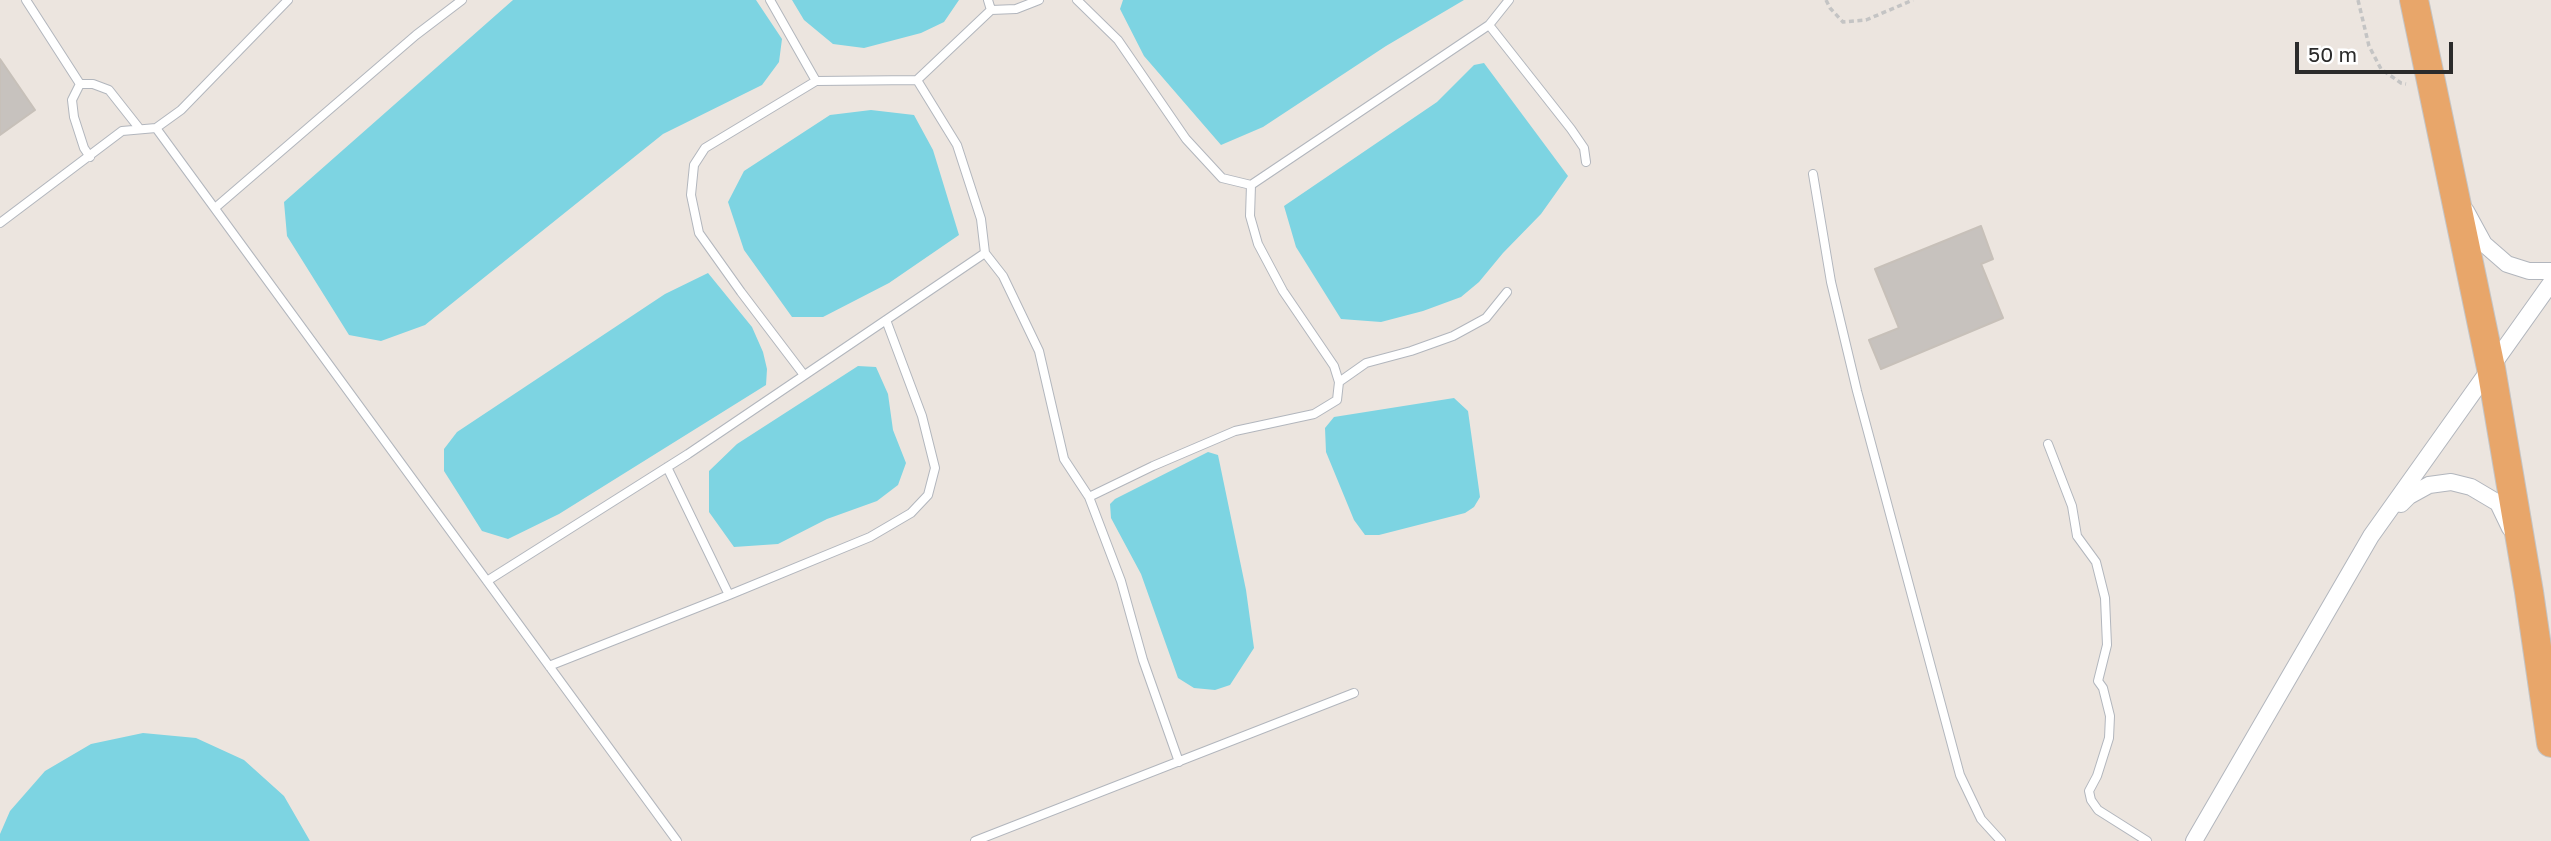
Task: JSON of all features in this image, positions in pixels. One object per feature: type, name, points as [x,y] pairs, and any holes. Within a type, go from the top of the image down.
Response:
[{"type":"highway","points":[[2414,0],[2491,368],[2529,592],[2551,743]]},
{"type":"street","points":[[2453,186],[2484,244],[2507,264],[2529,271],[2551,271]]},
{"type":"street","points":[[2194,841],[2371,536],[2551,283]]},
{"type":"street","points":[[2371,536],[2409,496],[2429,485],[2451,482],[2471,488],[2498,503],[2514,537],[2529,592]]},
{"type":"lane","points":[[26,0],[80,84]]},
{"type":"lane","points":[[0,223],[122,131],[156,128],[181,110],[288,0]]},
{"type":"lane","points":[[215,208],[416,35],[462,0]]},
{"type":"lane","points":[[770,0],[816,81]]},
{"type":"lane","points":[[988,0],[991,10]]},
{"type":"lane","points":[[804,375],[699,233],[691,195],[694,166],[705,148],[816,81],[917,79],[991,10],[1016,9],[1039,0]]},
{"type":"lane","points":[[1077,0],[1118,40],[1186,139],[1222,178],[1251,185],[1489,25],[1509,0]]},
{"type":"lane","points":[[1489,25],[1571,129],[1584,148],[1586,162]]},
{"type":"lane","points":[[917,79],[957,145],[981,219],[985,253],[1003,276],[1039,351],[1064,459],[1089,497],[1121,581],[1143,660],[1179,762]]},
{"type":"lane","points":[[80,84],[93,84],[108,90],[139,128]]},
{"type":"lane","points":[[80,84],[72,100],[74,117],[84,148],[90,157]]},
{"type":"lane","points":[[156,128],[677,841]]},
{"type":"lane","points":[[1812,174],[1831,282],[1857,391],[1960,775],[1981,819],[2001,841]]},
{"type":"lane","points":[[1089,497],[1235,431],[1314,414],[1337,400],[1339,383],[1334,366],[1283,291],[1258,244],[1250,216],[1251,185]]},
{"type":"lane","points":[[488,581],[667,467],[985,253]]},
{"type":"lane","points":[[1339,383],[1366,363],[1453,336],[1486,318],[1507,292]]},
{"type":"lane","points":[[549,666],[870,537],[911,513],[928,495],[935,468],[922,416],[886,320]]},
{"type":"lane","points":[[2048,444],[2072,506],[2077,536],[2096,562],[2105,598],[2107,645],[2098,681],[2103,688],[2110,716],[2109,738],[2097,776],[2089,790],[2091,800],[2098,810],[2147,841]]},
{"type":"lane","points":[[667,467],[729,595]]},
{"type":"lane","points":[[975,841],[1354,693]]},
{"type":"path","points":[[1826,0],[1843,22],[1866,20],[1913,0]]},
{"type":"path","points":[[2358,0],[2369,46],[2381,69],[2401,83],[2432,87]]},
{"type":"water","points":[[513,0],[756,0],[782,39],[779,62],[762,85],[663,134],[425,325],[381,341],[349,335],[287,236],[284,202]]},
{"type":"water","points":[[792,0],[959,0],[944,22],[921,33],[864,48],[833,44],[804,20]]},
{"type":"water","points":[[1123,0],[1464,0],[1386,46],[1263,127],[1221,145],[1144,56],[1120,9]]},
{"type":"water","points":[[1484,63],[1568,176],[1541,214],[1479,282],[1461,297],[1381,322],[1341,319],[1296,247],[1284,206],[1437,102],[1474,65]]},
{"type":"water","points":[[871,110],[914,115],[933,150],[959,235],[889,283],[823,317],[792,317],[744,250],[728,202],[744,171],[830,115]]},
{"type":"water","points":[[708,273],[752,327],[763,352],[767,369],[766,385],[559,514],[508,539],[482,531],[444,471],[444,449],[457,432],[665,294]]},
{"type":"water","points":[[858,366],[876,367],[888,394],[893,430],[906,463],[898,485],[877,501],[827,519],[778,544],[734,547],[709,512],[709,471],[737,444]]},
{"type":"water","points":[[1454,398],[1468,411],[1480,497],[1474,507],[1465,513],[1379,535],[1365,535],[1354,520],[1326,452],[1325,428],[1334,417]]},
{"type":"water","points":[[1208,452],[1218,455],[1246,590],[1254,648],[1230,685],[1215,690],[1194,688],[1178,678],[1141,574],[1111,518],[1110,504]]},
{"type":"water","points":[[143,733],[196,738],[244,760],[284,796],[310,841],[0,841],[0,834],[10,811],[45,771],[91,744]]},
{"type":"building","points":[[0,59],[35,110],[0,135]]},
{"type":"building","points":[[1981,226],[1993,259],[1981,264],[2003,318],[1881,369],[1869,340],[1899,328],[1875,269]]}]
